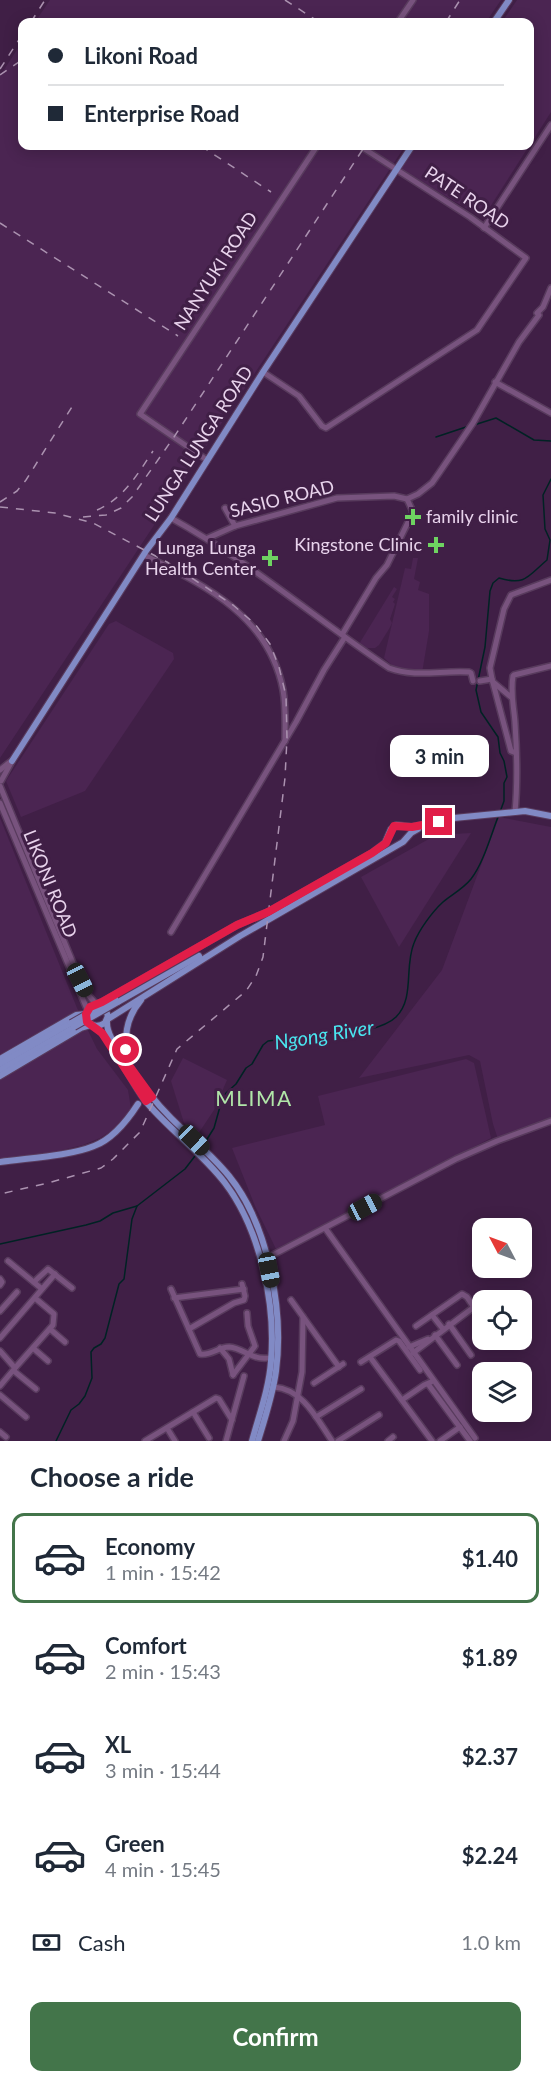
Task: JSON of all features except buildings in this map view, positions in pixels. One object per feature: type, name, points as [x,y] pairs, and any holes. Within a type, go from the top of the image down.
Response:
[{"type":"main road","points":[[497,18],[509,0]]},
{"type":"main road","name":"LUNGA LUNGA ROAD","points":[[12,760],[409,150]]},
{"type":"main road","points":[[0,1059],[87,1012],[97,1004],[237,925],[268,912],[384,846],[394,826],[424,826],[454,818],[506,812],[525,811],[551,816]]},
{"type":"main road","points":[[0,1076],[81,1028],[103,1025],[147,993],[240,936],[403,842],[424,826]]},
{"type":"main road","points":[[405,827],[407,837]]},
{"type":"main road","points":[[390,836],[393,841],[399,843]]},
{"type":"main road","points":[[0,1064],[221,938],[237,925]]},
{"type":"main road","points":[[0,1070],[223,943],[240,936]]},
{"type":"main road","points":[[128,1064],[125,1042],[127,1026],[135,1006],[147,993]]},
{"type":"main road","points":[[97,1004],[106,1009],[108,1029],[143,1085],[230,1177],[255,1221],[267,1258],[275,1300],[278,1335],[274,1387],[258,1441]]},
{"type":"main road","points":[[87,1012],[87,1022],[102,1033],[146,1101],[201,1157],[234,1197],[256,1245],[265,1281],[271,1322],[271,1358],[267,1386],[252,1441]]},
{"type":"main road","points":[[102,1033],[108,1029]]},
{"type":"main road","points":[[0,1162],[94,1146],[115,1132],[138,1104],[143,1085]]},
{"type":"main road","points":[[138,1104],[152,1097]]},
{"type":"street","points":[[401,18],[412,0]]},
{"type":"street","points":[[484,228],[551,125]]},
{"type":"street","name":"NANYUKI ROAD","points":[[207,460],[140,414],[314,150]]},
{"type":"street","name":"PATE ROAD","points":[[263,372],[299,396],[326,428],[477,330],[526,258],[366,150]]},
{"type":"street","points":[[171,932],[285,741],[343,633],[376,578],[387,565],[413,512],[407,499],[432,483],[472,425],[519,342],[539,315],[537,313],[543,308],[551,288]]},
{"type":"street","points":[[495,382],[551,413]]},
{"type":"street","name":"SASIO ROAD","points":[[208,538],[235,526],[337,498],[393,496],[407,499]]},
{"type":"street","points":[[225,508],[235,526]]},
{"type":"street","points":[[171,518],[208,538],[253,568],[389,668],[428,675],[469,672],[473,681]]},
{"type":"street","points":[[144,555],[227,602],[255,628],[273,658],[278,672],[285,708],[285,741]]},
{"type":"street","points":[[516,753],[511,751],[492,681],[492,660],[507,600],[511,595],[551,580]]},
{"type":"street","points":[[515,812],[518,766],[515,714],[511,697],[512,679],[514,675],[551,666]]},
{"type":"street","points":[[480,681],[496,682],[511,697]]},
{"type":"street","name":"LUNGA LUNGA ROAD","points":[[0,770],[12,760]]},
{"type":"street","name":"LUNGA LUNGA ROAD","points":[[0,783],[12,760]]},
{"type":"street","points":[[0,783],[80,980],[89,996],[97,1004]]},
{"type":"street","name":"LIKONI ROAD","points":[[0,803],[87,1012]]},
{"type":"street","points":[[267,1258],[456,1159],[551,1121]]},
{"type":"street","points":[[325,1228],[411,1350],[460,1427],[473,1439]]},
{"type":"street","points":[[8,1261],[42,1289]]},
{"type":"street","points":[[34,1282],[46,1269],[72,1288]]},
{"type":"street","points":[[0,1338],[55,1274]]},
{"type":"street","points":[[0,1279],[2,1282],[0,1285]]},
{"type":"street","points":[[174,1298],[243,1286],[244,1300],[234,1303],[189,1329]]},
{"type":"street","points":[[171,1289],[200,1354],[205,1355],[220,1348],[235,1348],[257,1358],[271,1358]]},
{"type":"street","points":[[0,1311],[17,1292]]},
{"type":"street","points":[[416,1326],[462,1294],[472,1305]]},
{"type":"street","points":[[0,1386],[54,1322],[54,1314],[34,1298]]},
{"type":"street","points":[[291,1300],[341,1365],[314,1383]]},
{"type":"street","points":[[411,1350],[472,1308]]},
{"type":"street","points":[[220,1348],[229,1359],[233,1375],[255,1344],[248,1326],[247,1313]]},
{"type":"street","points":[[432,1315],[443,1329]]},
{"type":"street","points":[[284,1441],[293,1421],[302,1372],[303,1317]]},
{"type":"street","points":[[449,1324],[471,1355]]},
{"type":"street","points":[[50,1329],[65,1342]]},
{"type":"street","points":[[435,1335],[457,1365]]},
{"type":"street","points":[[361,1362],[398,1341],[420,1370]]},
{"type":"street","points":[[33,1348],[48,1361]]},
{"type":"street","points":[[1,1356],[36,1389]]},
{"type":"street","points":[[370,1357],[432,1441]]},
{"type":"street","points":[[226,1441],[244,1376]]},
{"type":"street","points":[[402,1400],[429,1381]]},
{"type":"street","points":[[429,1381],[473,1439]]},
{"type":"street","points":[[274,1387],[283,1388],[298,1395],[332,1441]]},
{"type":"street","points":[[316,1418],[361,1389]]},
{"type":"street","points":[[0,1395],[26,1417]]},
{"type":"street","points":[[145,1441],[217,1398],[232,1420]]},
{"type":"street","points":[[232,1399],[237,1405]]},
{"type":"street","points":[[192,1412],[208,1438]]},
{"type":"street","points":[[338,1441],[379,1415]]},
{"type":"street","points":[[440,1441],[460,1427]]},
{"type":"street","points":[[167,1428],[175,1441]]},
{"type":"street","points":[[0,1432],[6,1437]]},
{"type":"shaded area","points":[[50,0],[501,0],[489,18],[38,18]]},
{"type":"shaded area","points":[[517,0],[551,0],[551,112],[534,139],[534,18],[505,18]]},
{"type":"shaded area","points":[[18,48],[18,150],[402,150],[0,758],[0,76]]},
{"type":"shaded area","points":[[412,150],[526,150],[483,218],[399,169]]},
{"type":"shaded area","points":[[413,558],[418,558],[414,579],[420,582],[418,590],[429,594],[429,631],[422,673],[395,668],[384,658],[405,568],[411,569]]},
{"type":"shaded area","points":[[394,587],[397,589],[392,597],[395,599],[393,602],[395,604],[390,619],[392,623],[379,645],[375,648],[364,648],[359,644]]},
{"type":"shaded area","points":[[116,621],[173,653],[174,659],[85,791],[21,817],[6,781],[109,624]]},
{"type":"shaded area","points":[[499,817],[551,827],[551,1121],[499,1142],[480,1061],[469,1055],[359,1078],[442,970]]},
{"type":"shaded area","points":[[0,818],[77,1008],[97,1049],[128,1090],[131,1109],[117,1127],[100,1138],[83,1145],[0,1165]]},
{"type":"shaded area","points":[[471,833],[399,947],[361,877],[436,835]]},
{"type":"shaded area","points":[[183,1058],[227,1080],[214,1110],[198,1134],[184,1123],[171,1081]]},
{"type":"shaded area","points":[[466,1059],[474,1063],[491,1138],[276,1249],[255,1206],[232,1148],[325,1125],[318,1096]]},
{"type":"waterway","points":[[474,425],[496,418],[534,440],[551,441]]},
{"type":"waterway","points":[[436,437],[469,426]]},
{"type":"waterway","name":"Ngong River","points":[[500,812],[507,777],[504,761],[500,753],[498,737],[481,712],[476,690],[485,647],[490,591],[493,583],[499,578],[521,580],[531,575],[547,560],[550,540],[545,529],[543,495],[551,479]]},
{"type":"waterway","name":"Ngong River","points":[[204,1144],[214,1128],[226,1093],[236,1084],[268,1041],[336,1032],[358,1032],[384,1024],[396,1017],[405,1001],[411,952],[416,938],[422,927],[443,902],[471,879],[483,858],[498,817]]},
{"type":"waterway","name":"Ngong River","points":[[0,1244],[86,1225],[100,1221],[113,1213],[137,1206],[185,1169],[195,1156]]},
{"type":"waterway","points":[[56,1441],[71,1410],[85,1396],[92,1378],[91,1352],[105,1338],[119,1284],[124,1279],[132,1219],[137,1206]]},
{"type":"railway","points":[[34,18],[45,0]]},
{"type":"railway","points":[[285,0],[313,18]]},
{"type":"railway","points":[[449,18],[460,0]]},
{"type":"railway","points":[[0,69],[18,41]]},
{"type":"railway","points":[[0,75],[18,63]]},
{"type":"railway","points":[[207,150],[271,192]]},
{"type":"railway","points":[[83,517],[106,515],[121,508],[132,497],[174,437],[362,150]]},
{"type":"railway","points":[[0,223],[178,336]]},
{"type":"railway","points":[[0,502],[17,491],[26,480],[75,402]]},
{"type":"railway","points":[[97,510],[122,492],[153,451]]},
{"type":"railway","points":[[0,507],[55,513],[93,523],[167,562],[233,605],[255,624],[270,644],[279,667],[286,696],[287,738],[285,778],[263,957],[256,976],[246,991],[177,1049],[140,1132],[113,1159],[101,1168],[0,1194]]},
{"type":"place","name":"family clinic","points":[[413,517]]},
{"type":"place","name":"Kingstone Clinic","points":[[436,545]]},
{"type":"place","name":"Lunga Lunga Health Center","points":[[270,558]]},
{"type":"district","name":"MLIMA","points":[[254,1099]]},
{"type":"route","points":[[126,1050],[128,1064],[152,1097],[146,1101],[102,1033],[87,1022],[86,1014],[90,1007],[237,925],[268,912],[384,846],[394,826],[424,826],[439,822]]}]
